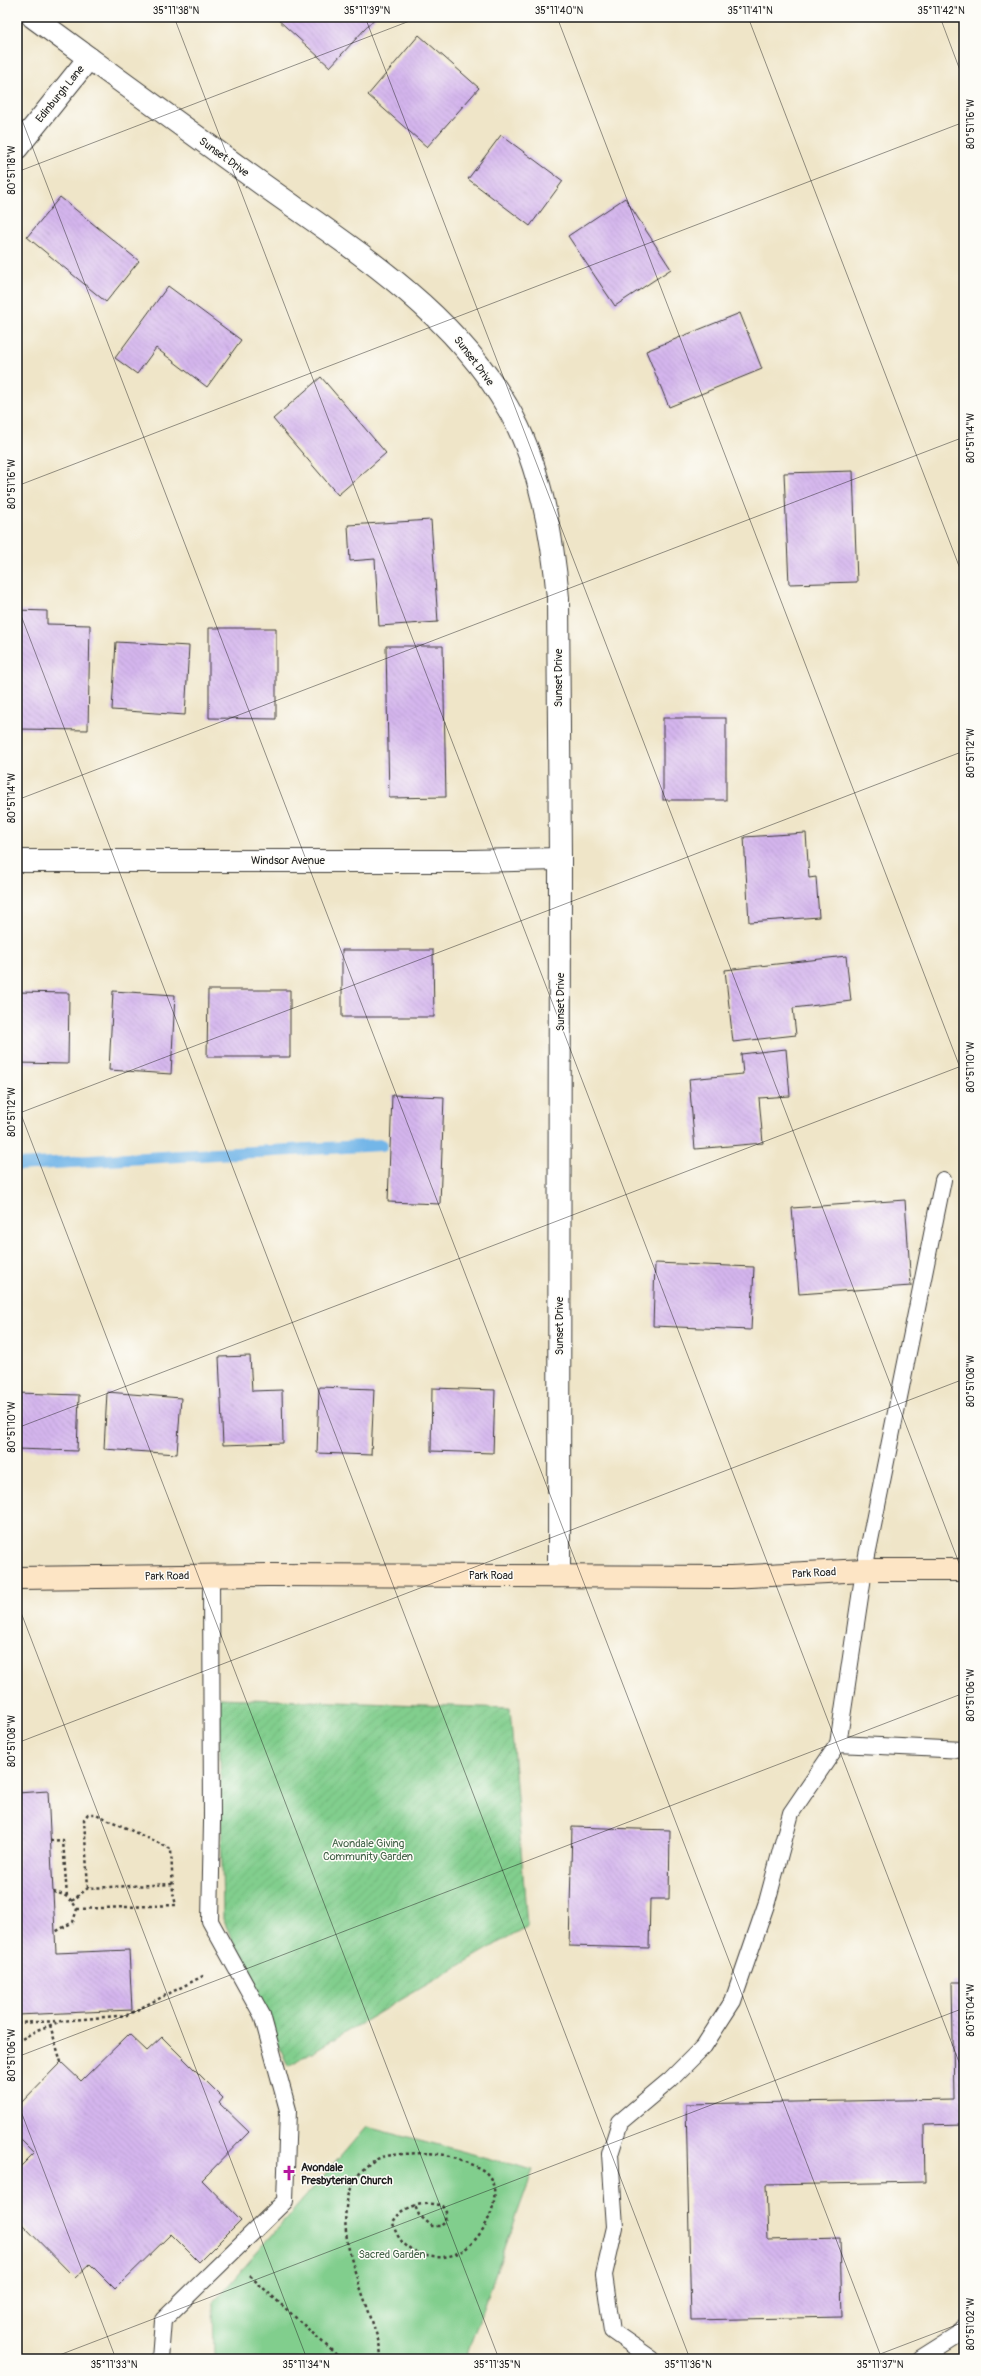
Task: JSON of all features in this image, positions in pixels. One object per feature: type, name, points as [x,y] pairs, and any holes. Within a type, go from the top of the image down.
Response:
[{"type":"main road","name":"Park Road","points":[[17,1578],[211,1575],[559,1575],[731,1577],[864,1570],[964,1570]]},
{"type":"street","name":"Sunset Drive","points":[[33,17],[375,266],[439,320],[462,343],[501,398],[517,426],[530,459],[548,523],[554,556],[558,598],[560,859],[559,1575]]},
{"type":"street","name":"Edinburgh Lane","points":[[17,148],[89,58]]},
{"type":"street","name":"Windsor Avenue","points":[[17,861],[470,861],[560,859]]},
{"type":"lane","points":[[652,2359],[612,2331],[604,2275],[615,2227],[610,2154],[620,2122],[670,2080],[704,2046],[733,2001],[767,1902],[791,1814],[838,1744],[864,1570],[943,1180]]},
{"type":"lane","points":[[160,2359],[163,2320],[285,2201],[288,2110],[262,2015],[210,1921],[212,1822],[211,1575]]},
{"type":"lane","points":[[838,1744],[964,1750]]},
{"type":"lane","points":[[920,2359],[958,2335],[964,2327]]},
{"type":"path","points":[[77,1909],[176,1905],[171,1849],[96,1814],[88,1814],[84,1819],[88,1888]]},
{"type":"path","points":[[50,1841],[63,1840],[67,1897]]},
{"type":"path","points":[[72,1901],[88,1888],[173,1884]]},
{"type":"path","points":[[53,1892],[67,1897],[72,1901],[77,1909],[73,1922],[55,1932]]},
{"type":"path","points":[[17,2023],[62,2021],[128,2015],[205,1975]]},
{"type":"path","points":[[17,2042],[50,2025],[62,2021]]},
{"type":"path","points":[[50,2025],[61,2062]]},
{"type":"path","points":[[381,2359],[378,2340],[352,2259],[346,2229],[347,2204],[354,2181],[367,2164],[385,2156],[416,2153],[456,2158],[484,2171],[493,2186],[494,2202],[488,2220],[476,2239],[462,2251],[429,2256],[417,2254],[408,2249],[399,2240],[393,2222],[397,2215],[415,2206],[433,2202],[442,2206],[446,2212],[445,2221],[440,2226],[432,2226],[419,2215],[415,2206]]},
{"type":"path","points":[[248,2274],[341,2359]]},
{"type":"green space","name":"Avondale Giving Community Garden","points":[[219,1698],[510,1708],[527,1926],[288,2066],[223,1919]]},
{"type":"green space","name":"Sacred Garden","points":[[367,2126],[533,2170],[465,2359],[214,2359],[213,2303]]},
{"type":"building","points":[[275,17],[376,17],[330,67]]},
{"type":"building","points":[[419,35],[479,88],[427,147],[368,95]]},
{"type":"building","points":[[501,135],[563,181],[530,226],[468,179]]},
{"type":"building","points":[[60,197],[139,261],[106,302],[27,237]]},
{"type":"building","points":[[625,198],[671,269],[615,306],[568,236]]},
{"type":"building","points":[[168,286],[241,340],[207,387],[156,348],[137,374],[115,358]]},
{"type":"building","points":[[740,313],[762,369],[669,407],[646,351]]},
{"type":"building","points":[[321,377],[386,453],[338,495],[273,419]]},
{"type":"building","points":[[853,471],[857,582],[789,584],[784,473]]},
{"type":"building","points":[[431,520],[438,622],[379,626],[375,559],[350,561],[348,525]]},
{"type":"building","points":[[17,610],[47,611],[47,624],[90,625],[88,730],[17,729]]},
{"type":"building","points":[[209,628],[276,628],[276,719],[209,718]]},
{"type":"building","points":[[116,642],[189,646],[185,715],[112,710]]},
{"type":"building","points":[[386,646],[443,646],[446,797],[389,798]]},
{"type":"building","points":[[663,718],[726,718],[726,800],[663,800]]},
{"type":"building","points":[[806,833],[809,878],[816,877],[819,917],[749,922],[744,837]]},
{"type":"building","points":[[342,950],[433,950],[434,1017],[342,1017]]},
{"type":"building","points":[[846,956],[851,1001],[793,1008],[796,1035],[733,1042],[725,970]]},
{"type":"building","points":[[208,990],[290,990],[290,1057],[207,1057]]},
{"type":"building","points":[[113,991],[175,995],[171,1074],[109,1070]]},
{"type":"building","points":[[17,992],[69,993],[68,1064],[17,1063]]},
{"type":"building","points":[[786,1049],[790,1096],[759,1098],[763,1143],[695,1149],[689,1079],[743,1074],[741,1054]]},
{"type":"building","points":[[392,1095],[444,1097],[440,1204],[388,1202]]},
{"type":"building","points":[[905,1200],[911,1286],[799,1294],[792,1208]]},
{"type":"building","points":[[655,1263],[754,1267],[751,1330],[653,1326]]},
{"type":"building","points":[[250,1356],[252,1391],[282,1390],[283,1443],[223,1445],[219,1357]]},
{"type":"building","points":[[319,1387],[374,1389],[371,1455],[317,1453]]},
{"type":"building","points":[[432,1388],[495,1390],[493,1453],[431,1451]]},
{"type":"building","points":[[107,1392],[181,1398],[177,1454],[104,1449]]},
{"type":"building","points":[[17,1393],[79,1395],[77,1451],[17,1449]]},
{"type":"building","points":[[48,1791],[56,1953],[129,1950],[132,2010],[17,2015],[17,1793]]},
{"type":"building","points":[[572,1827],[670,1830],[669,1899],[650,1899],[649,1948],[569,1946]]},
{"type":"building","points":[[952,1982],[964,1982],[964,2124],[924,2125],[925,2182],[766,2185],[768,2240],[840,2238],[842,2317],[691,2320],[686,2104],[954,2099]]},
{"type":"building","points":[[129,2034],[147,2051],[162,2037],[223,2098],[219,2103],[249,2132],[202,2180],[241,2220],[199,2262],[171,2234],[115,2289],[90,2264],[75,2278],[17,2219],[17,2170],[34,2153],[17,2136],[17,2107],[61,2062],[81,2081]]},
{"type":"waterway","points":[[17,1165],[382,1145]]},
{"type":"place","name":"Avondale Presbyterian Church","points":[[289,2173]]}]
